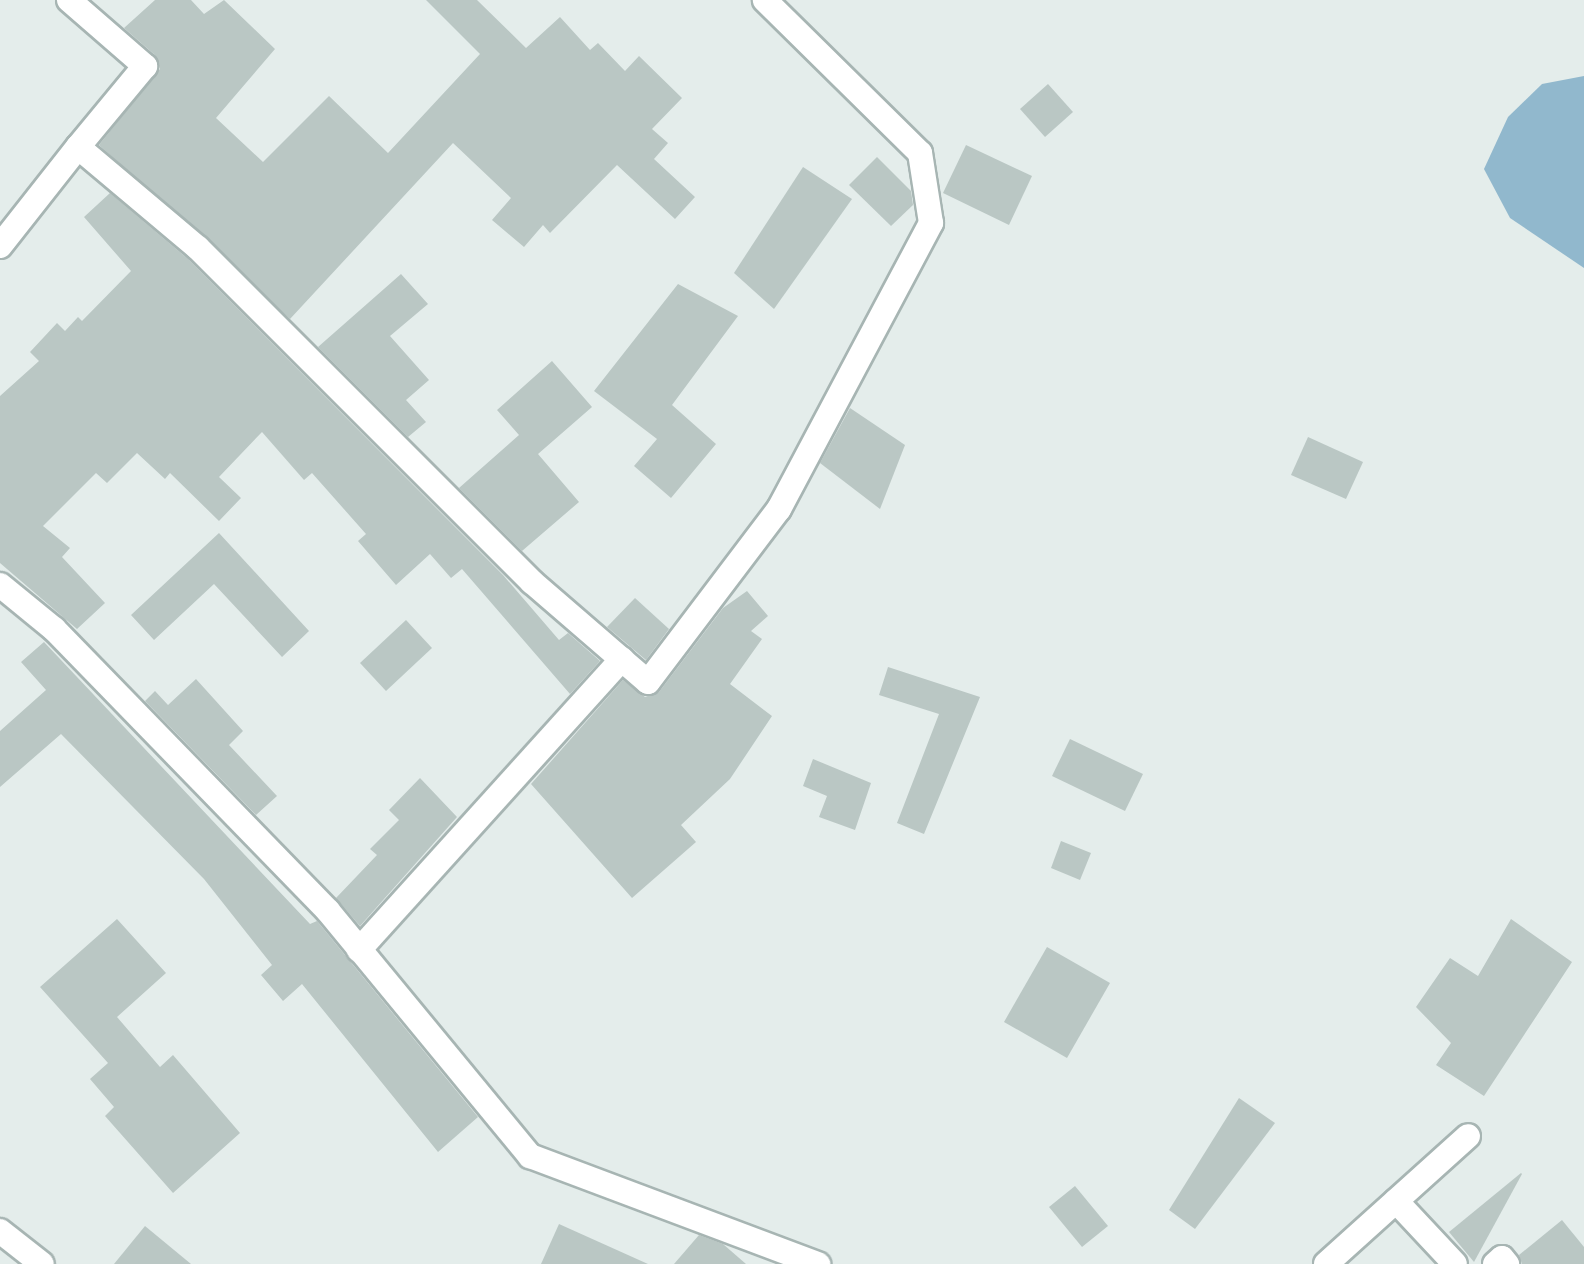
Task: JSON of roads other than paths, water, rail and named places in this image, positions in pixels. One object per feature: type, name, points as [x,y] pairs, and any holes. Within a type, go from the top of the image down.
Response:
[{"type":"street","points":[[0,246],[145,66],[69,0]]},
{"type":"street","points":[[78,147],[198,248],[532,582],[648,682],[779,509],[931,223],[920,153],[765,0]]},
{"type":"street","points":[[0,585],[54,629],[359,950],[530,1156],[818,1264]]},
{"type":"street","points":[[359,950],[622,659]]},
{"type":"street","points":[[1326,1264],[1468,1136]]},
{"type":"street","points":[[1396,1201],[1455,1264]]},
{"type":"street","points":[[0,1231],[42,1264]]},
{"type":"street","points":[[1495,1264],[1507,1264]]},
{"type":"water","points":[[1584,76],[1584,268],[1510,218],[1484,169],[1508,117],[1542,84]]}]
